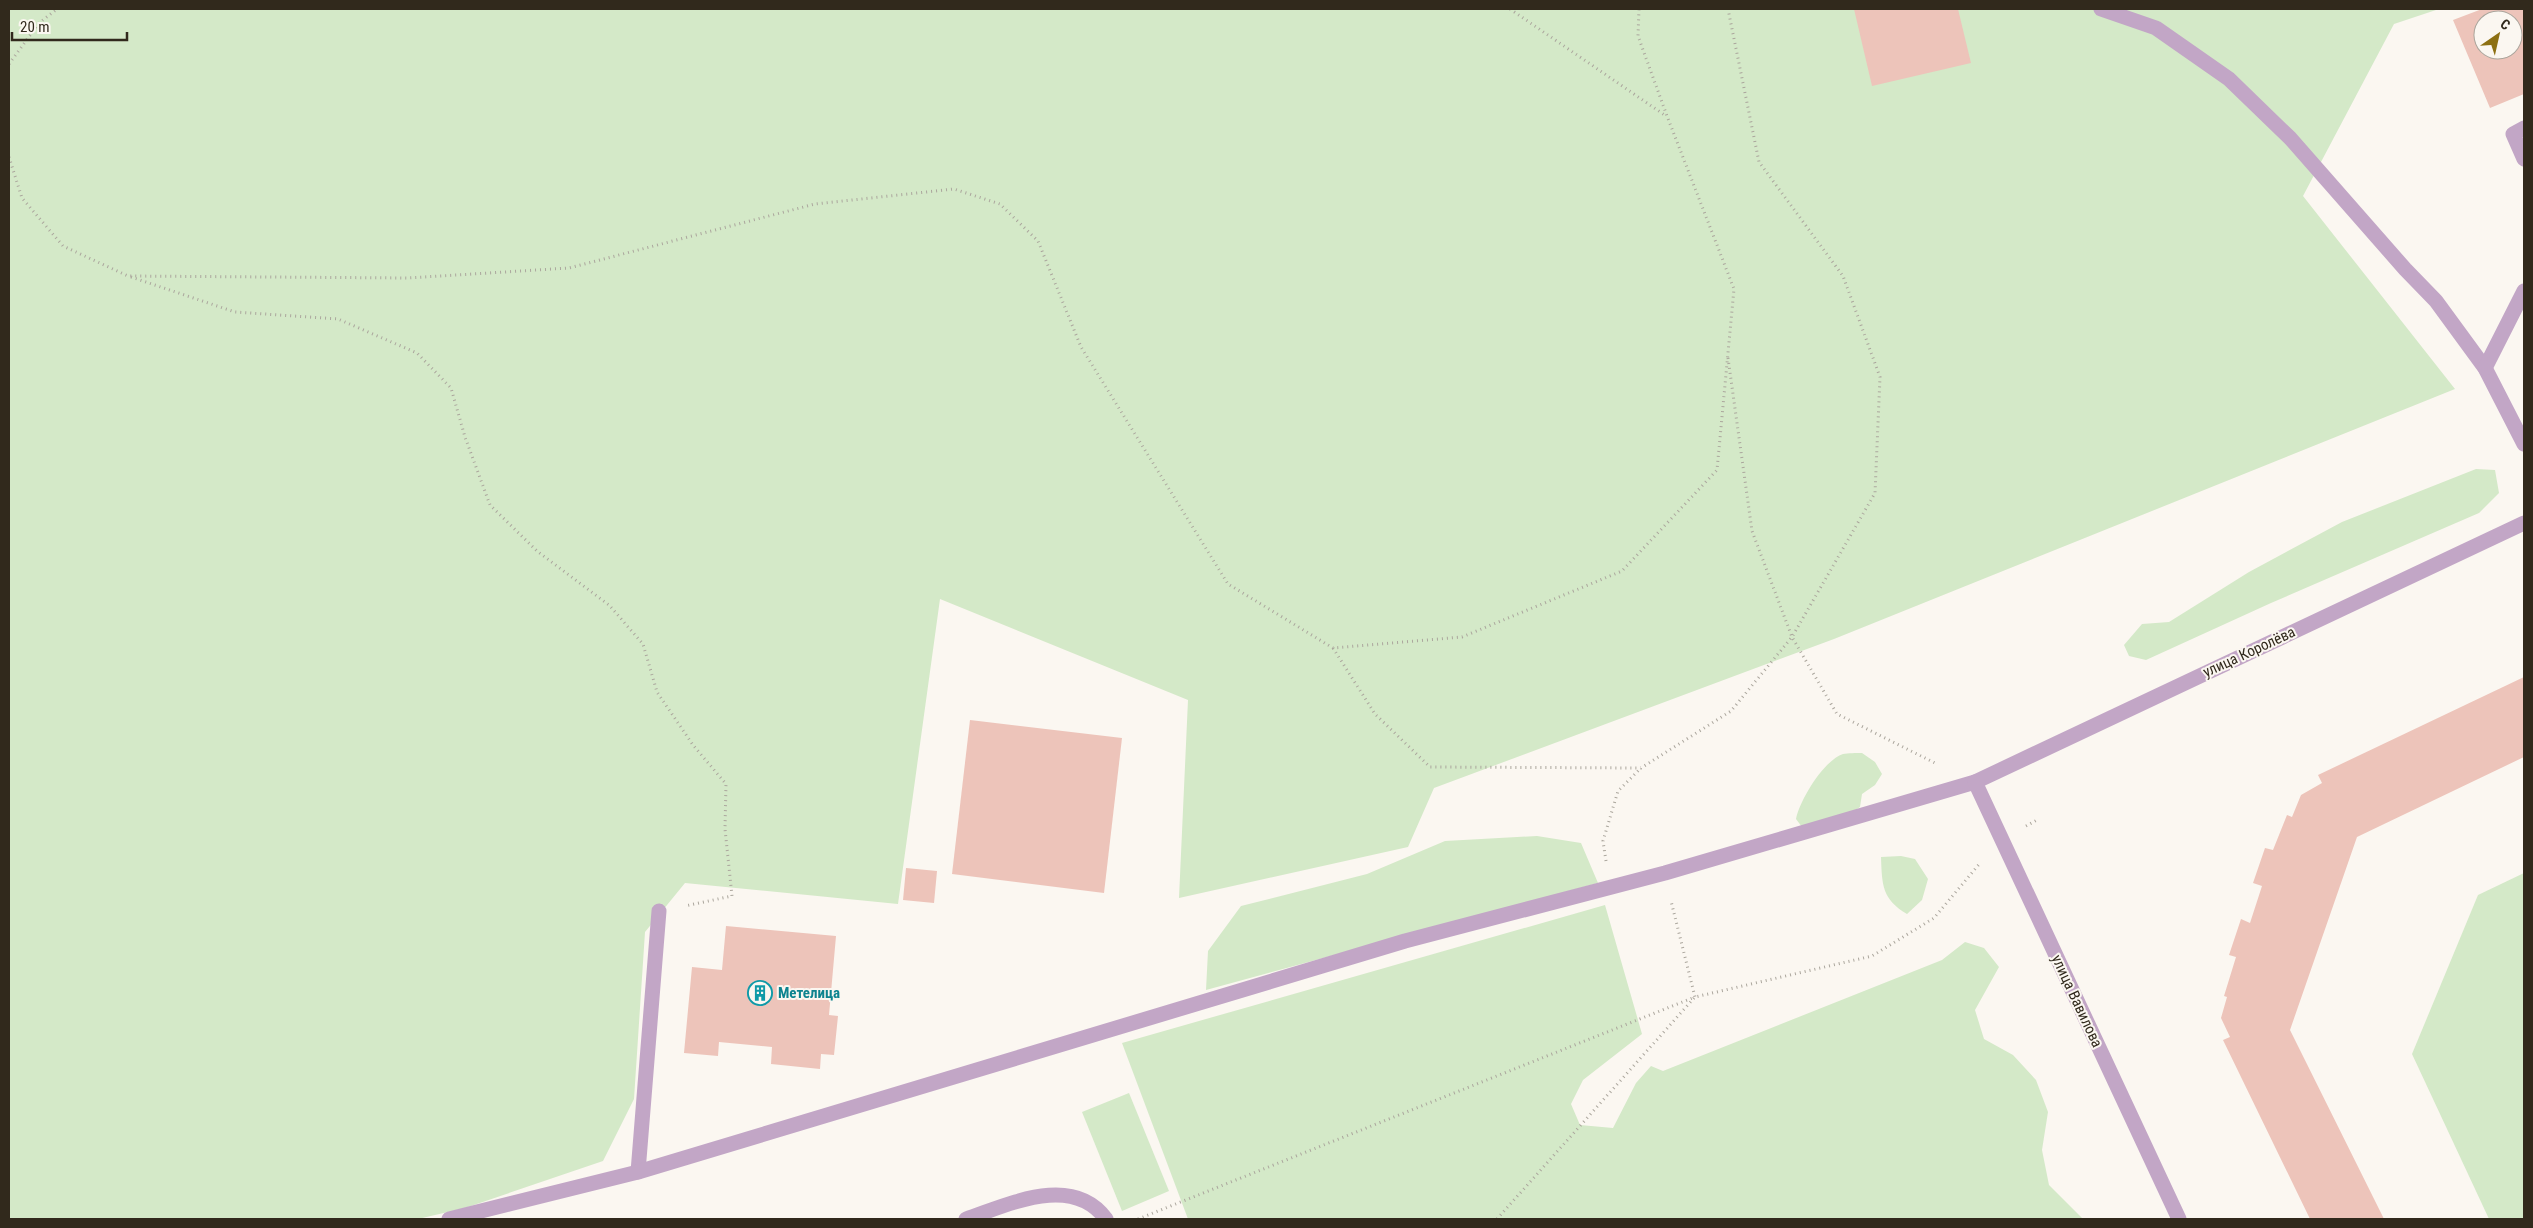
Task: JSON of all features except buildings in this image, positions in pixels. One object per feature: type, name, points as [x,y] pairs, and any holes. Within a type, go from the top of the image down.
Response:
[{"type":"street","points":[[2101,9],[2156,28],[2229,79],[2290,138],[2436,302],[2485,368],[2524,444]]},
{"type":"street","points":[[2524,128],[2514,134],[2524,159]]},
{"type":"street","points":[[2485,368],[2524,291]]},
{"type":"street","name":"улица Королёва","points":[[449,1219],[638,1172],[1405,941],[1665,873],[1975,782],[2524,522]]},
{"type":"street","name":"улица Вавилова","points":[[1975,782],[2179,1219]]},
{"type":"street","points":[[638,1172],[659,911]]},
{"type":"street","points":[[966,1219],[1032,1197],[1061,1194],[1085,1202],[1106,1219]]},
{"type":"path","points":[[9,64],[39,23],[57,9]]},
{"type":"path","points":[[1510,9],[1667,116]]},
{"type":"path","points":[[1333,648],[1462,637],[1622,570],[1717,470],[1734,289],[1638,36],[1639,9]]},
{"type":"path","points":[[1610,888],[1603,841],[1618,791],[1640,768],[1731,711],[1792,636],[1875,493],[1880,377],[1842,276],[1759,162],[1728,9]]},
{"type":"path","points":[[9,157],[22,198],[63,246],[128,276],[235,312],[338,319],[417,353],[451,388],[465,437],[490,505],[537,551],[608,605],[643,644],[658,692],[693,745],[726,784],[725,829],[732,896],[659,911]]},
{"type":"path","points":[[128,276],[408,278],[570,268],[814,204],[954,189],[1000,204],[1038,241],[1081,347],[1228,584],[1333,648],[1375,714],[1430,767],[1640,768]]},
{"type":"path","points":[[1728,353],[1752,531],[1792,636],[1837,714],[1975,782]]},
{"type":"path","points":[[1138,1219],[1695,997],[1872,956],[1934,918],[2000,838],[2036,820]]},
{"type":"path","points":[[1665,873],[1695,997]]},
{"type":"path","points":[[1497,1219],[1695,997]]},
{"type":"green space","points":[[9,9],[2439,9],[2394,24],[2303,196],[2455,389],[1834,639],[1434,788],[1408,847],[1179,898],[1188,700],[940,599],[898,904],[685,883],[645,932],[634,1099],[603,1161],[465,1208],[418,1219],[9,1219]]},
{"type":"green space","points":[[2476,469],[2495,470],[2499,493],[2479,513],[2271,603],[2146,660],[2129,656],[2124,645],[2142,624],[2169,622],[2249,572],[2342,522]]},
{"type":"green space","points":[[1862,753],[1875,762],[1882,774],[1875,785],[1862,794],[1860,807],[1851,813],[1802,827],[1796,819],[1798,811],[1807,792],[1820,773],[1835,758],[1843,754]]},
{"type":"green space","points":[[1537,836],[1581,843],[1598,883],[1206,990],[1208,951],[1241,906],[1367,874],[1445,841]]},
{"type":"green space","points":[[1901,856],[1915,859],[1928,879],[1922,900],[1907,914],[1888,897],[1882,876],[1881,857]]},
{"type":"green space","points":[[2524,873],[2524,1219],[2489,1219],[2412,1054],[2478,895]]},
{"type":"green space","points":[[1605,905],[1642,1034],[1583,1080],[1571,1104],[1580,1125],[1613,1128],[1636,1083],[1651,1066],[1663,1071],[1942,960],[1965,942],[1984,948],[1999,967],[1975,1010],[1984,1039],[2013,1055],[2036,1080],[2048,1112],[2042,1150],[2049,1185],[2083,1219],[1188,1219],[1122,1043]]},
{"type":"green space","points":[[1129,1093],[1169,1191],[1122,1211],[1082,1112]]},
{"type":"place","name":"Метелица","points":[[760,993]]}]
